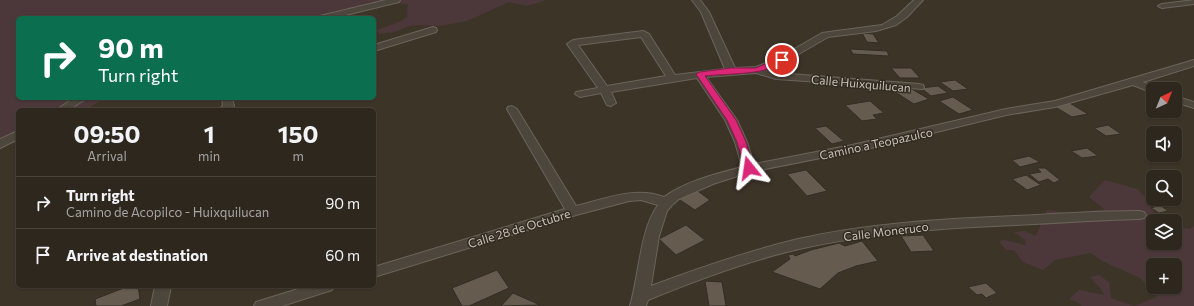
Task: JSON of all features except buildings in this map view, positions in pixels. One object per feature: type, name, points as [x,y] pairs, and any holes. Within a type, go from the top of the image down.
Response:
[{"type":"street","points":[[331,16],[396,0]]},
{"type":"street","points":[[696,0],[705,12],[731,70]]},
{"type":"street","points":[[580,94],[605,91],[671,76],[731,70],[757,70],[782,60],[825,35],[832,33],[867,31],[894,23],[919,0]]},
{"type":"street","points":[[1162,6],[1194,2]]},
{"type":"street","points":[[376,47],[433,30]]},
{"type":"street","points":[[611,103],[605,91],[572,44],[579,41],[643,34],[646,36],[671,76]]},
{"type":"street","name":"Camino a Teopazulco","points":[[640,301],[651,240],[660,210],[675,196],[707,180],[749,168],[867,146],[1007,112],[1063,102],[1194,63]]},
{"type":"street","name":"Calle Huixquilucan","points":[[757,70],[776,76],[919,87]]},
{"type":"street","points":[[700,74],[732,120],[742,142],[749,168]]},
{"type":"street","points":[[1133,82],[1146,87]]},
{"type":"street","points":[[64,108],[78,100]]},
{"type":"street","points":[[1182,102],[1194,106]]},
{"type":"street","points":[[512,109],[573,211]]},
{"type":"street","points":[[0,144],[16,135]]},
{"type":"street","name":"Calle 28 de Octubre","points":[[376,271],[573,211],[629,197],[647,197],[666,203]]},
{"type":"street","name":"Calle Moneruco","points":[[640,301],[722,265],[757,254],[800,244],[878,230],[1079,216],[1139,215]]},
{"type":"street","points":[[159,306],[164,288]]},
{"type":"street","points":[[262,306],[320,288]]},
{"type":"shaded area","points":[[0,0],[544,1],[527,6],[509,2],[467,21],[439,26],[409,26],[395,32],[379,34],[377,30],[399,22],[407,17],[408,4],[399,3],[381,5],[343,16],[16,16],[16,100],[102,100],[88,108],[16,108],[16,138],[14,143],[0,146]]},
{"type":"shaded area","points":[[1105,180],[1137,189],[1146,197],[1146,206],[1151,206],[1155,214],[1146,214],[1146,250],[1182,250],[1182,228],[1190,229],[1194,226],[1194,306],[1134,306],[1157,297],[1154,294],[1182,294],[1182,258],[1146,258],[1146,285],[1140,278],[1102,261],[1091,253],[1055,260],[1043,270],[1023,262],[1014,250],[1006,250],[999,241],[1004,240],[1026,245],[1025,240],[1014,232],[1025,231],[1036,236],[1047,210],[1056,211],[1072,218],[1080,212],[1104,209],[1089,197]]},
{"type":"shaded area","points":[[1099,275],[1109,282],[1111,298],[1134,306],[1081,306],[1079,303],[1069,299],[1079,290],[1104,295],[1101,289],[1090,277]]},
{"type":"route","points":[[749,168],[742,142],[732,120],[700,74],[731,70],[757,70],[782,60]]}]
